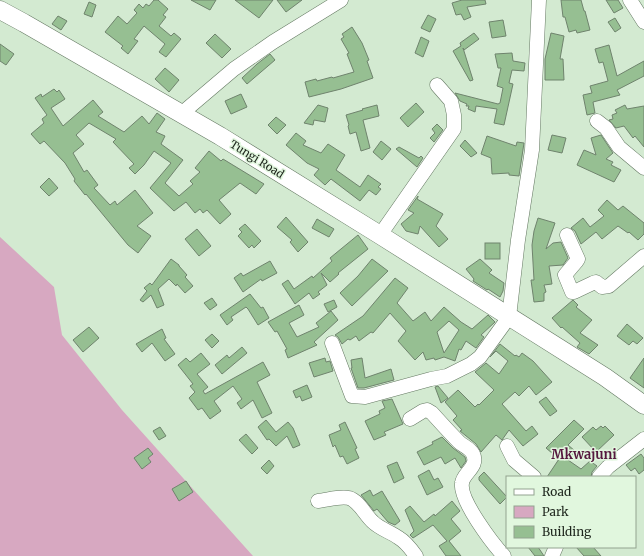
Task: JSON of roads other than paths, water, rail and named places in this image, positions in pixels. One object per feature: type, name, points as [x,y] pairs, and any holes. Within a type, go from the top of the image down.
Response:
[{"type":"main road","name":"Tungi Road","points":[[0,10],[24,22],[220,136],[605,377],[644,405]]},
{"type":"street","points":[[181,114],[234,69],[273,42],[341,0]]},
{"type":"street","points":[[332,343],[352,396],[365,397],[447,376],[471,364],[480,357],[509,317],[518,240],[532,150],[539,0]]},
{"type":"street","points":[[630,0],[644,22]]},
{"type":"street","points":[[380,235],[454,129],[454,115],[451,100],[437,85]]},
{"type":"street","points":[[597,121],[606,128],[619,147],[644,168]]},
{"type":"street","points":[[567,235],[578,259],[565,275],[572,292],[596,282],[602,287],[609,286],[644,256]]},
{"type":"street","points":[[410,419],[427,410],[432,413],[460,444],[471,451],[474,455],[474,461],[470,472],[462,479],[461,486],[466,500],[480,526],[504,556]]},
{"type":"street","points":[[600,476],[608,467],[644,439]]},
{"type":"street","points":[[507,446],[514,460],[533,476]]},
{"type":"street","points":[[318,501],[343,498],[350,499],[355,502],[373,522],[398,537],[416,556]]},
{"type":"district","name":"Mkwajuni","points":[[584,454]]}]
